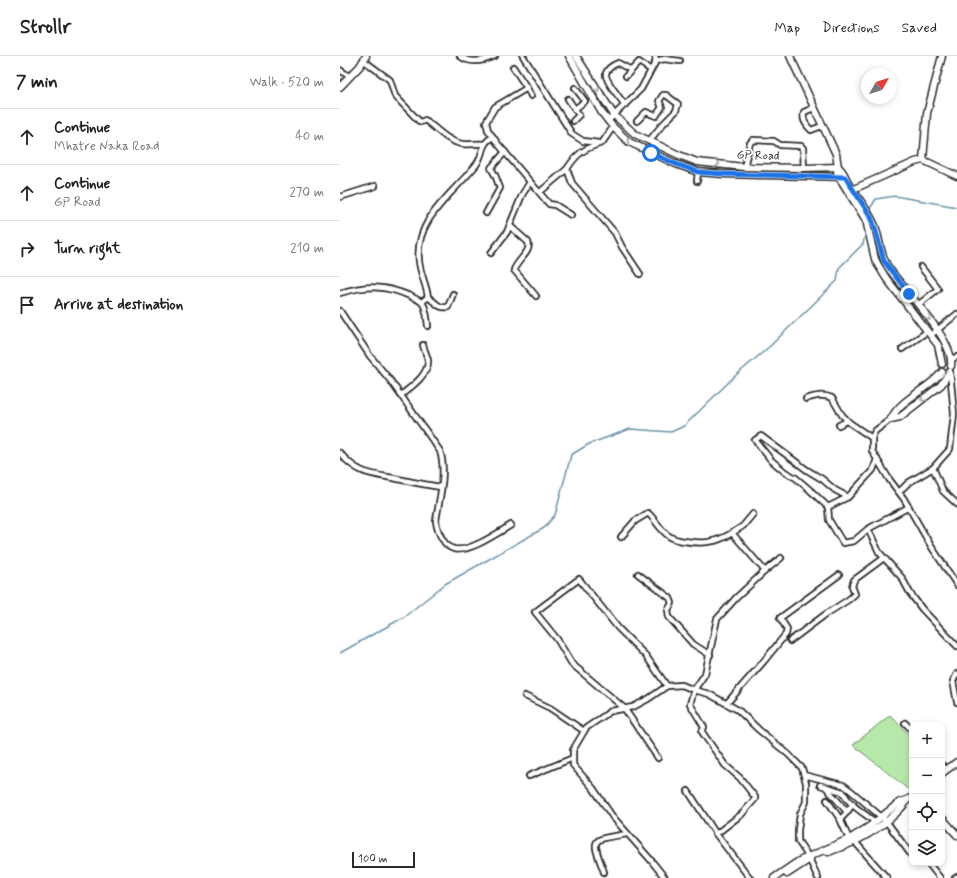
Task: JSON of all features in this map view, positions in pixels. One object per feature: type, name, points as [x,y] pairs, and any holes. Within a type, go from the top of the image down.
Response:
[{"type":"street","points":[[460,56],[471,62],[489,59],[495,56]]},
{"type":"street","points":[[522,56],[572,134],[583,141],[602,143]]},
{"type":"street","name":"GP Road","points":[[569,56],[613,127],[629,142],[651,153],[698,172],[842,177]]},
{"type":"street","name":"GP Road","points":[[576,56],[614,116],[635,134],[679,155],[697,162],[744,167],[838,167]]},
{"type":"street","points":[[790,56],[836,154],[838,167],[842,169],[842,177],[866,220],[875,260],[886,278],[914,312],[938,346],[942,356],[942,364],[940,369],[948,370]]},
{"type":"street","points":[[922,160],[927,113],[942,56]]},
{"type":"street","points":[[340,87],[360,66],[365,58],[390,80],[395,96],[419,122],[425,120],[450,140],[462,144],[484,144]]},
{"type":"street","points":[[608,121],[641,89],[656,59],[680,62]]},
{"type":"street","points":[[626,76],[639,62],[651,70]]},
{"type":"street","points":[[625,105],[606,79],[606,74],[609,68],[618,63],[631,70]]},
{"type":"street","points":[[513,67],[531,96]]},
{"type":"street","points":[[340,70],[349,76]]},
{"type":"street","points":[[527,88],[495,107],[486,122],[493,137],[549,204],[555,205],[571,215]]},
{"type":"street","points":[[575,88],[585,102],[575,109]]},
{"type":"street","points":[[582,97],[590,92]]},
{"type":"street","points":[[637,121],[646,112],[656,116],[658,115],[662,107],[658,102],[663,95],[666,95],[678,104],[676,111],[662,125],[652,143],[651,153]]},
{"type":"street","points":[[568,99],[579,115],[573,121]]},
{"type":"street","points":[[814,108],[804,112],[803,119],[811,130],[822,126]]},
{"type":"street","points":[[540,192],[567,169],[574,158],[589,147],[602,143],[613,127]]},
{"type":"street","points":[[453,294],[448,307],[445,308],[438,306],[428,296],[419,263],[419,243],[433,213],[478,163],[484,144],[493,137]]},
{"type":"street","points":[[744,167],[751,141],[774,141],[780,144],[801,146],[803,148],[804,168]]},
{"type":"street","points":[[486,214],[500,188],[491,168],[505,152]]},
{"type":"street","points":[[676,164],[679,155]]},
{"type":"street","points":[[850,191],[922,160],[957,176]]},
{"type":"street","points":[[567,169],[572,183],[615,233],[622,247],[640,274]]},
{"type":"street","points":[[697,181],[698,172]]},
{"type":"street","points":[[491,253],[510,226],[517,206],[530,182]]},
{"type":"street","points":[[340,197],[375,186]]},
{"type":"street","points":[[850,191],[871,217],[884,261],[937,330],[954,358],[941,385],[900,417],[891,419],[875,431],[872,438],[872,451],[909,507],[931,546],[957,585]]},
{"type":"street","points":[[510,226],[528,242],[529,245],[529,249],[515,266],[514,270],[536,296]]},
{"type":"street","points":[[878,265],[884,261]]},
{"type":"street","points":[[914,312],[938,289],[921,267]]},
{"type":"street","points":[[340,293],[355,288],[385,288],[396,290],[422,302],[424,305],[428,326]]},
{"type":"street","points":[[422,302],[428,296]]},
{"type":"street","points":[[340,311],[370,356],[390,380],[440,451],[443,462],[436,521],[437,529],[447,545],[452,549],[460,550],[486,540],[512,525]]},
{"type":"street","points":[[902,349],[937,330],[957,314]]},
{"type":"street","points":[[401,395],[418,380],[426,370],[428,359],[423,345]]},
{"type":"street","points":[[899,492],[908,483],[933,468],[950,448],[954,432],[955,408],[947,362],[942,364]]},
{"type":"street","points":[[806,399],[819,395],[832,398],[847,421],[872,438]]},
{"type":"street","points":[[839,425],[847,421]]},
{"type":"street","points":[[848,497],[835,490],[822,479],[807,470],[761,436],[755,440],[771,460],[785,472],[796,478],[828,507],[829,520],[843,543],[854,541],[868,529],[909,507]]},
{"type":"street","points":[[340,452],[346,460],[354,466],[371,475],[441,487]]},
{"type":"street","points":[[828,507],[848,497],[873,470],[877,459]]},
{"type":"street","points":[[933,468],[943,491],[957,504]]},
{"type":"street","points":[[621,537],[635,521],[649,513],[666,534],[674,539],[708,543],[722,539],[743,526],[753,514]]},
{"type":"street","points":[[868,529],[880,552],[902,578],[910,594],[922,609],[955,641],[957,646]]},
{"type":"street","points":[[732,533],[765,571]]},
{"type":"street","points":[[716,834],[742,814],[755,799],[755,797],[740,778],[724,765],[702,732],[704,727],[702,722],[690,704],[694,690],[705,674],[717,619],[736,598],[781,558]]},
{"type":"street","points":[[790,641],[855,594],[852,586],[854,580],[884,558]]},
{"type":"street","points":[[638,574],[670,598],[672,603],[668,610],[669,617],[693,644],[710,655]]},
{"type":"street","points":[[727,703],[786,634],[787,629],[780,618],[839,575]]},
{"type":"street","points":[[658,758],[624,708],[572,664],[557,639],[536,612],[579,579],[618,628],[646,656],[667,686]]},
{"type":"street","points":[[957,674],[953,681],[957,702]]},
{"type":"street","points":[[665,878],[612,816],[593,788],[573,765],[573,750],[586,728],[610,711],[633,707],[667,686],[682,685],[709,694],[738,710],[802,768],[806,783],[806,802],[800,814],[798,842],[809,858],[818,878]]},
{"type":"street","points":[[525,696],[550,708],[584,731]]},
{"type":"street","points":[[905,723],[909,727]]},
{"type":"street","points":[[529,776],[573,758]]},
{"type":"street","points":[[945,768],[957,762]]},
{"type":"street","points":[[804,775],[843,785],[850,790],[883,819],[909,852]]},
{"type":"street","points":[[820,785],[843,792],[845,797],[854,804],[860,812],[875,822]]},
{"type":"street","points":[[825,786],[847,812]]},
{"type":"street","points":[[688,791],[716,834],[750,878]]},
{"type":"street","points":[[774,878],[791,866],[852,840],[883,819],[900,802],[909,798]]},
{"type":"street","points":[[827,800],[852,840],[887,878]]},
{"type":"street","points":[[840,820],[846,815],[854,804]]},
{"type":"street","points":[[852,840],[875,822],[883,819]]},
{"type":"street","points":[[945,821],[957,835]]},
{"type":"street","points":[[604,872],[595,847],[596,842],[598,839],[627,834]]},
{"type":"street","points":[[781,878],[809,858]]},
{"type":"street","points":[[930,866],[940,878]]},
{"type":"green space","points":[[890,715],[909,735],[909,790],[853,745]]},
{"type":"waterway","points":[[871,207],[876,199],[895,196],[957,207]]},
{"type":"waterway","points":[[340,653],[404,617],[445,584],[544,528],[555,515],[571,455],[589,444],[630,429],[671,432],[684,426],[735,376],[769,347],[837,281],[839,268],[863,244],[866,231]]},
{"type":"route","points":[[651,153],[698,172],[845,177],[871,217],[884,261],[909,294]]}]
